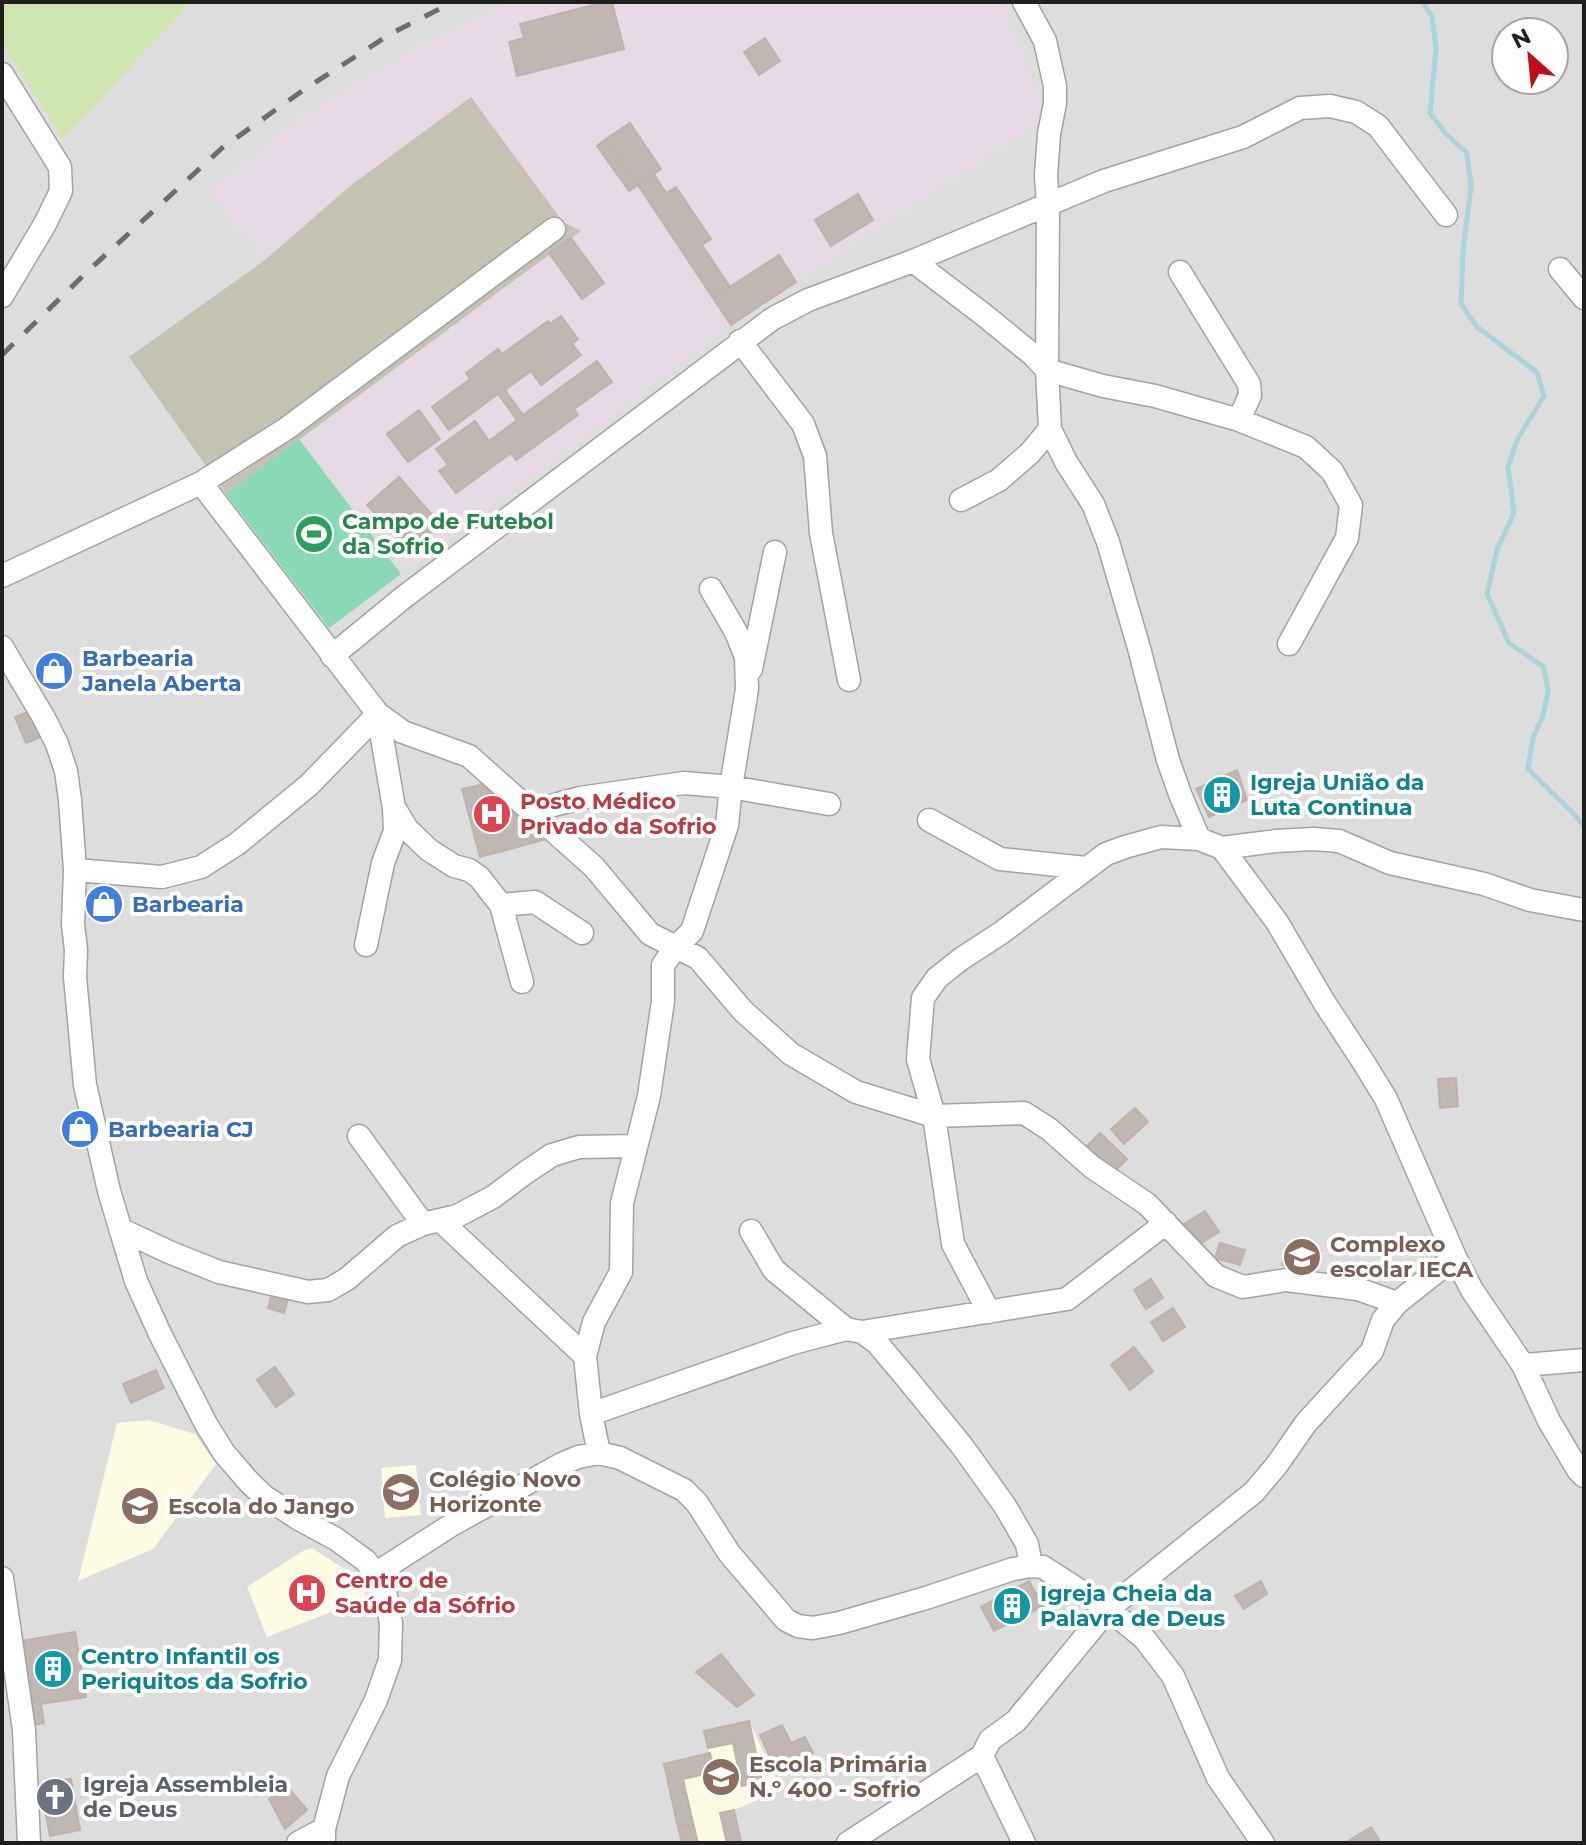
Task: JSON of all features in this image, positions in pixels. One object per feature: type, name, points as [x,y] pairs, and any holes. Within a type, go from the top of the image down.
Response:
[{"type":"street","points":[[1024,2],[1045,41],[1055,86],[1046,175],[1050,429],[1066,462],[1093,504],[1108,542],[1168,760],[1199,839]]},
{"type":"street","points":[[2,74],[60,167],[61,191],[2,296]]},
{"type":"street","points":[[332,656],[417,587],[772,319],[808,300],[913,261],[1104,181],[1243,137],[1300,108],[1330,106],[1356,112],[1378,126],[1446,215]]},
{"type":"street","points":[[2,576],[201,483],[286,429],[554,229]]},
{"type":"street","points":[[913,261],[984,315],[1047,370],[1239,420],[1306,447],[1332,471],[1351,505],[1347,538],[1289,644]]},
{"type":"street","points":[[1560,269],[1584,298]]},
{"type":"street","points":[[1180,272],[1249,384],[1250,395],[1239,420]]},
{"type":"street","points":[[740,341],[803,424],[815,456],[821,533],[849,680]]},
{"type":"street","points":[[961,500],[999,480],[1030,453],[1050,429]]},
{"type":"street","points":[[201,483],[378,714],[403,732],[469,756],[594,867],[650,934],[698,958],[743,1011],[791,1054],[856,1092],[934,1116],[1024,1113],[1049,1129],[1092,1167],[1147,1204],[1216,1276],[1243,1287],[1286,1280],[1358,1289],[1397,1303]]},
{"type":"street","points":[[599,1453],[585,1356],[594,1322],[621,1272],[622,1203],[649,1096],[663,1001],[663,965],[692,931],[727,825],[747,689],[775,552]]},
{"type":"street","points":[[711,589],[736,632],[746,657],[747,689]]},
{"type":"street","points":[[2,647],[44,718],[66,771],[75,870],[75,977],[85,1085],[109,1191],[136,1281],[206,1424],[224,1453],[265,1497],[336,1539],[366,1561],[386,1596],[391,1623],[390,1660],[376,1700],[338,1776],[324,1836],[298,1843]]},
{"type":"street","points":[[75,870],[162,877],[201,867],[237,844],[309,785],[378,714]]},
{"type":"street","points":[[366,945],[383,863],[395,831],[378,714]]},
{"type":"street","points":[[532,811],[580,798],[684,783],[731,787],[829,804]]},
{"type":"street","points":[[394,808],[407,829],[429,850],[479,877],[501,905],[522,982]]},
{"type":"street","points":[[929,820],[1000,859],[1086,868]]},
{"type":"street","points":[[989,1312],[953,1244],[934,1116],[918,1059],[923,998],[937,978],[961,959],[1001,933],[1106,854],[1161,837],[1199,839],[1222,848],[1276,841],[1339,841],[1390,863],[1484,884],[1530,900],[1584,910]]},
{"type":"street","points":[[1222,848],[1277,922],[1386,1099],[1472,1290],[1523,1365],[1549,1421],[1584,1476]]},
{"type":"street","points":[[501,905],[535,902],[582,933]]},
{"type":"street","points":[[359,1136],[432,1223],[585,1356]]},
{"type":"street","points":[[120,1229],[219,1272],[308,1292],[328,1290],[347,1279],[397,1236],[457,1216],[493,1197],[552,1155],[579,1147],[636,1146]]},
{"type":"street","points":[[591,1414],[793,1343],[1067,1299],[1166,1223]]},
{"type":"street","points":[[751,1231],[774,1270],[854,1331],[877,1343],[885,1352],[997,1494],[1027,1544],[1031,1566]]},
{"type":"street","points":[[848,1843],[982,1756],[990,1740],[1016,1721],[1108,1609],[1254,1492],[1306,1423],[1372,1351],[1383,1320],[1397,1303],[1455,1257]]},
{"type":"street","points":[[1523,1365],[1584,1360]]},
{"type":"street","points":[[375,1574],[453,1524],[562,1464],[599,1453],[620,1458],[684,1490],[697,1503],[729,1553],[786,1620],[798,1626],[813,1628],[839,1623],[1013,1569],[1043,1567],[1108,1609],[1144,1638],[1173,1676],[1218,1778],[1263,1843]]},
{"type":"street","points":[[2,1578],[10,1683],[24,1730],[29,1843]]},
{"type":"street","points":[[982,1756],[1024,1843]]},
{"type":"shaded area","points":[[2,2],[1584,2],[1584,1843],[2,1843]]},
{"type":"shaded area","points":[[511,2],[1001,2],[1047,117],[731,325],[411,568],[299,439],[580,231],[564,223],[548,203],[350,186],[265,260],[210,190],[305,116],[355,84],[434,39]]},
{"type":"shaded area","points":[[471,97],[563,222],[581,231],[226,494],[129,357],[265,260],[350,186]]},
{"type":"shaded area","name":"Escola do Jango","points":[[148,1420],[195,1434],[216,1464],[153,1549],[78,1581],[117,1423]]},
{"type":"shaded area","name":"Colégio Novo Horizonte","points":[[416,1465],[421,1515],[385,1518],[381,1468]]},
{"type":"shaded area","name":"Centro de Saúde da Sófrio","points":[[312,1548],[350,1573],[367,1598],[267,1637],[247,1587]]},
{"type":"shaded area","name":"Escola Primária N.º 400 - Sofrio","points":[[749,1721],[781,1790],[734,1810],[741,1843],[682,1843],[664,1764],[709,1754],[704,1731]]},
{"type":"green space","points":[[2,2],[191,2],[63,139],[2,43]]},
{"type":"green space","name":"Campo de Futebol da Sofrio","points":[[299,439],[401,574],[329,628],[226,494]]},
{"type":"building","points":[[612,2],[624,49],[517,76],[509,42],[524,38],[520,24]]},
{"type":"building","points":[[765,38],[780,61],[759,75],[744,52]]},
{"type":"building","points":[[630,123],[661,169],[638,185],[606,139]]},
{"type":"building","points":[[606,139],[638,185],[629,191],[597,146]]},
{"type":"building","points":[[654,174],[666,193],[676,187],[711,239],[702,245],[730,287],[713,298],[638,185]]},
{"type":"building","points":[[858,194],[873,220],[831,246],[815,220]]},
{"type":"building","points":[[571,238],[604,283],[582,299],[549,253]]},
{"type":"building","points":[[779,255],[796,282],[731,325],[713,298]]},
{"type":"building","points":[[561,316],[578,339],[572,344],[581,355],[541,385],[531,371],[505,390],[523,415],[597,361],[612,382],[574,409],[578,415],[516,460],[511,453],[456,493],[439,471],[448,465],[436,449],[475,421],[489,441],[517,420],[498,394],[449,430],[432,407],[470,379],[466,373],[498,349],[502,354],[548,321],[550,324]]},
{"type":"building","points":[[419,410],[440,439],[408,462],[387,434]]},
{"type":"building","points":[[399,477],[440,524],[409,551],[367,505]]},
{"type":"building","points":[[54,662],[62,679],[46,686],[38,669]]},
{"type":"building","points":[[30,711],[41,737],[26,743],[15,717]]},
{"type":"building","name":"Igreja União da Luta Continua","points":[[1237,770],[1247,800],[1209,817],[1196,789]]},
{"type":"building","name":"Posto Médico Privado da Sofrio","points":[[483,784],[543,840],[480,857],[462,789]]},
{"type":"building","points":[[116,892],[119,904],[110,906],[113,917],[102,919],[97,896]]},
{"type":"building","points":[[1456,1078],[1458,1106],[1440,1108],[1438,1079]]},
{"type":"building","points":[[1135,1108],[1148,1122],[1124,1144],[1111,1129]]},
{"type":"building","points":[[81,1112],[85,1136],[74,1138],[69,1114]]},
{"type":"building","points":[[1100,1133],[1127,1159],[1112,1174],[1085,1148]]},
{"type":"building","points":[[1205,1211],[1219,1232],[1198,1245],[1184,1224]]},
{"type":"building","name":"Complexo escolar IECA","points":[[1307,1239],[1321,1251],[1299,1276],[1282,1264]]},
{"type":"building","points":[[1220,1243],[1245,1250],[1240,1265],[1215,1258]]},
{"type":"building","points":[[1151,1279],[1163,1298],[1146,1309],[1134,1290]]},
{"type":"building","points":[[272,1293],[288,1298],[284,1313],[268,1308]]},
{"type":"building","points":[[1173,1308],[1185,1327],[1163,1341],[1151,1322]]},
{"type":"building","points":[[1134,1347],[1153,1371],[1130,1390],[1111,1365]]},
{"type":"building","points":[[275,1367],[294,1394],[276,1407],[257,1380]]},
{"type":"building","points":[[156,1370],[164,1388],[131,1403],[123,1384]]},
{"type":"building","name":"Igreja Cheia da Palavra de Deus","points":[[1029,1581],[1043,1606],[994,1631],[981,1607]]},
{"type":"building","points":[[1261,1581],[1267,1594],[1244,1609],[1235,1596]]},
{"type":"building","name":"Centro Infantil os Periquitos da Sofrio","points":[[75,1632],[86,1697],[41,1704],[44,1723],[34,1725],[21,1641]]},
{"type":"building","points":[[721,1654],[754,1695],[737,1707],[696,1672]]},
{"type":"building","points":[[749,1721],[762,1781],[742,1786],[733,1743],[708,1748],[704,1731]]},
{"type":"building","points":[[782,1725],[791,1743],[805,1737],[813,1753],[776,1770],[760,1735]]},
{"type":"building","points":[[710,1753],[714,1772],[683,1779],[693,1823],[678,1827],[664,1764]]},
{"type":"building","points":[[71,1779],[80,1830],[50,1836],[40,1784]]},
{"type":"building","points":[[286,1785],[307,1810],[285,1829],[269,1799]]},
{"type":"building","points":[[734,1810],[741,1843],[727,1843],[720,1813]]},
{"type":"building","points":[[693,1823],[698,1843],[682,1843],[678,1827]]},
{"type":"building","points":[[1371,1827],[1381,1843],[1345,1843]]},
{"type":"waterway","points":[[1422,2],[1432,16],[1436,48],[1430,113],[1446,134],[1467,153],[1471,186],[1463,251],[1461,304],[1477,327],[1537,372],[1544,396],[1517,440],[1508,467],[1514,513],[1497,550],[1487,594],[1509,643],[1544,667],[1548,691],[1543,716],[1533,737],[1528,769],[1584,827]]},
{"type":"railway","points":[[2,355],[222,148],[392,33],[453,2]]},
{"type":"place","name":"Campo de Futebol da Sofrio","points":[[314,534]]},
{"type":"place","name":"Barbearia Janela Aberta","points":[[54,671]]},
{"type":"place","name":"Igreja União da Luta Continua","points":[[1222,795]]},
{"type":"place","name":"Posto Médico Privado da Sofrio","points":[[492,814]]},
{"type":"place","name":"Barbearia","points":[[104,904]]},
{"type":"place","name":"Barbearia CJ","points":[[80,1129]]},
{"type":"place","name":"Complexo escolar IECA","points":[[1302,1257]]},
{"type":"place","name":"Colégio Novo Horizonte","points":[[401,1492]]},
{"type":"place","name":"Escola do Jango","points":[[140,1506]]},
{"type":"place","name":"Centro de Saúde da Sófrio","points":[[307,1593]]},
{"type":"place","name":"Igreja Cheia da Palavra de Deus","points":[[1012,1606]]},
{"type":"place","name":"Centro Infantil os Periquitos da Sofrio","points":[[53,1669]]},
{"type":"place","name":"Escola Primária N.º 400 - Sofrio","points":[[721,1777]]},
{"type":"place","name":"Igreja Assembleia de Deus","points":[[55,1797]]}]
